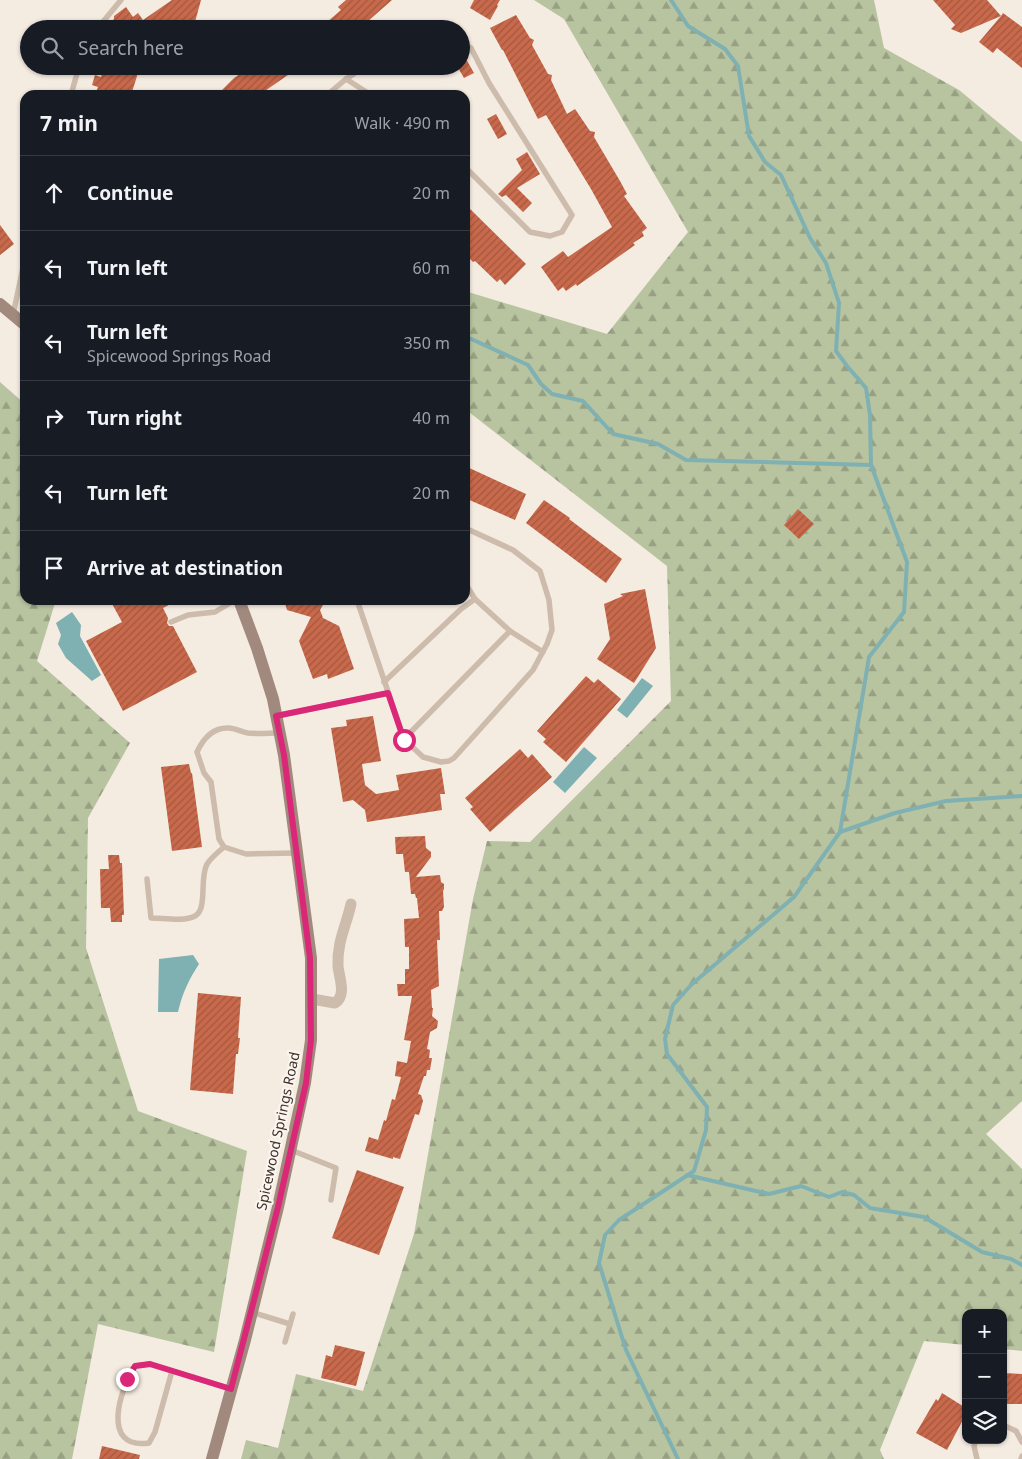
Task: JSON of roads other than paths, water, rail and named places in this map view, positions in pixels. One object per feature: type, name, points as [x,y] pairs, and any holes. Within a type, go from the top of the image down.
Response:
[{"type":"main road","points":[[0,304],[20,321]]},
{"type":"main road","name":"Spicewood Springs Road","points":[[212,1459],[291,1150],[306,1083],[311,1040],[310,958],[279,733],[257,648],[239,605]]},
{"type":"street","points":[[312,999],[335,1003],[340,998],[342,990],[338,967],[339,944],[351,904]]},
{"type":"lane","points":[[104,20],[121,0]]},
{"type":"lane","points":[[470,47],[488,83],[572,215],[562,232],[550,236],[530,232],[470,172]]},
{"type":"lane","points":[[72,90],[77,75]]},
{"type":"lane","points":[[333,90],[352,75]]},
{"type":"lane","points":[[346,79],[363,90]]},
{"type":"lane","points":[[13,315],[20,282]]},
{"type":"lane","points":[[359,605],[404,740],[423,757],[441,762],[454,758],[534,670],[552,630],[550,600],[540,571],[513,550],[470,530]]},
{"type":"lane","points":[[470,592],[475,599],[510,631],[543,652]]},
{"type":"lane","points":[[470,603],[475,599]]},
{"type":"lane","points":[[171,622],[188,614],[215,612],[228,605]]},
{"type":"lane","points":[[384,682],[467,605]]},
{"type":"lane","points":[[404,740],[510,631]]},
{"type":"lane","points":[[276,716],[388,693]]},
{"type":"lane","points":[[279,733],[247,733],[230,728],[220,728],[208,734],[198,752],[204,773],[211,782],[218,839],[224,847],[246,854],[297,854]]},
{"type":"lane","points":[[147,879],[151,918],[184,919],[194,917],[203,906],[202,881],[207,865],[224,847]]},
{"type":"lane","points":[[291,1150],[336,1168],[331,1200]]},
{"type":"lane","points":[[251,1312],[290,1324]]},
{"type":"lane","points":[[285,1342],[293,1314]]},
{"type":"lane","points":[[172,1371],[155,1432],[149,1443],[138,1445],[126,1440],[118,1429],[117,1417],[127,1379],[135,1366],[150,1364],[231,1389]]},
{"type":"lane","points":[[1007,1426],[1016,1431],[1022,1442]]},
{"type":"lane","points":[[975,1444],[977,1459]]},
{"type":"water","points":[[72,612],[81,625],[80,636],[101,675],[92,681],[66,658],[58,644],[61,635],[56,623]]},
{"type":"water","points":[[642,678],[653,686],[627,718],[617,710]]},
{"type":"water","points":[[584,747],[597,758],[565,793],[553,782]]},
{"type":"water","points":[[193,955],[199,964],[186,987],[178,1012],[158,1012],[159,959]]},
{"type":"waterway","points":[[671,0],[688,26],[725,49],[738,66],[749,136],[765,162],[781,175],[810,238],[826,263],[839,303],[836,351],[866,388],[870,415],[871,465],[907,562],[904,612],[869,657],[840,832],[794,897],[691,985],[673,1005],[665,1039],[667,1054],[707,1107],[706,1130],[694,1171],[619,1220],[605,1235],[599,1263],[626,1350],[678,1459]]},
{"type":"waterway","points":[[470,338],[528,365],[541,384],[552,394],[583,401],[613,434],[658,444],[686,460],[871,465]]},
{"type":"waterway","points":[[840,832],[895,813],[946,801],[1022,796]]},
{"type":"waterway","points":[[687,1175],[769,1194],[801,1186],[829,1197],[842,1192],[854,1195],[870,1208],[924,1217],[982,1252],[1011,1259],[1022,1265]]}]
